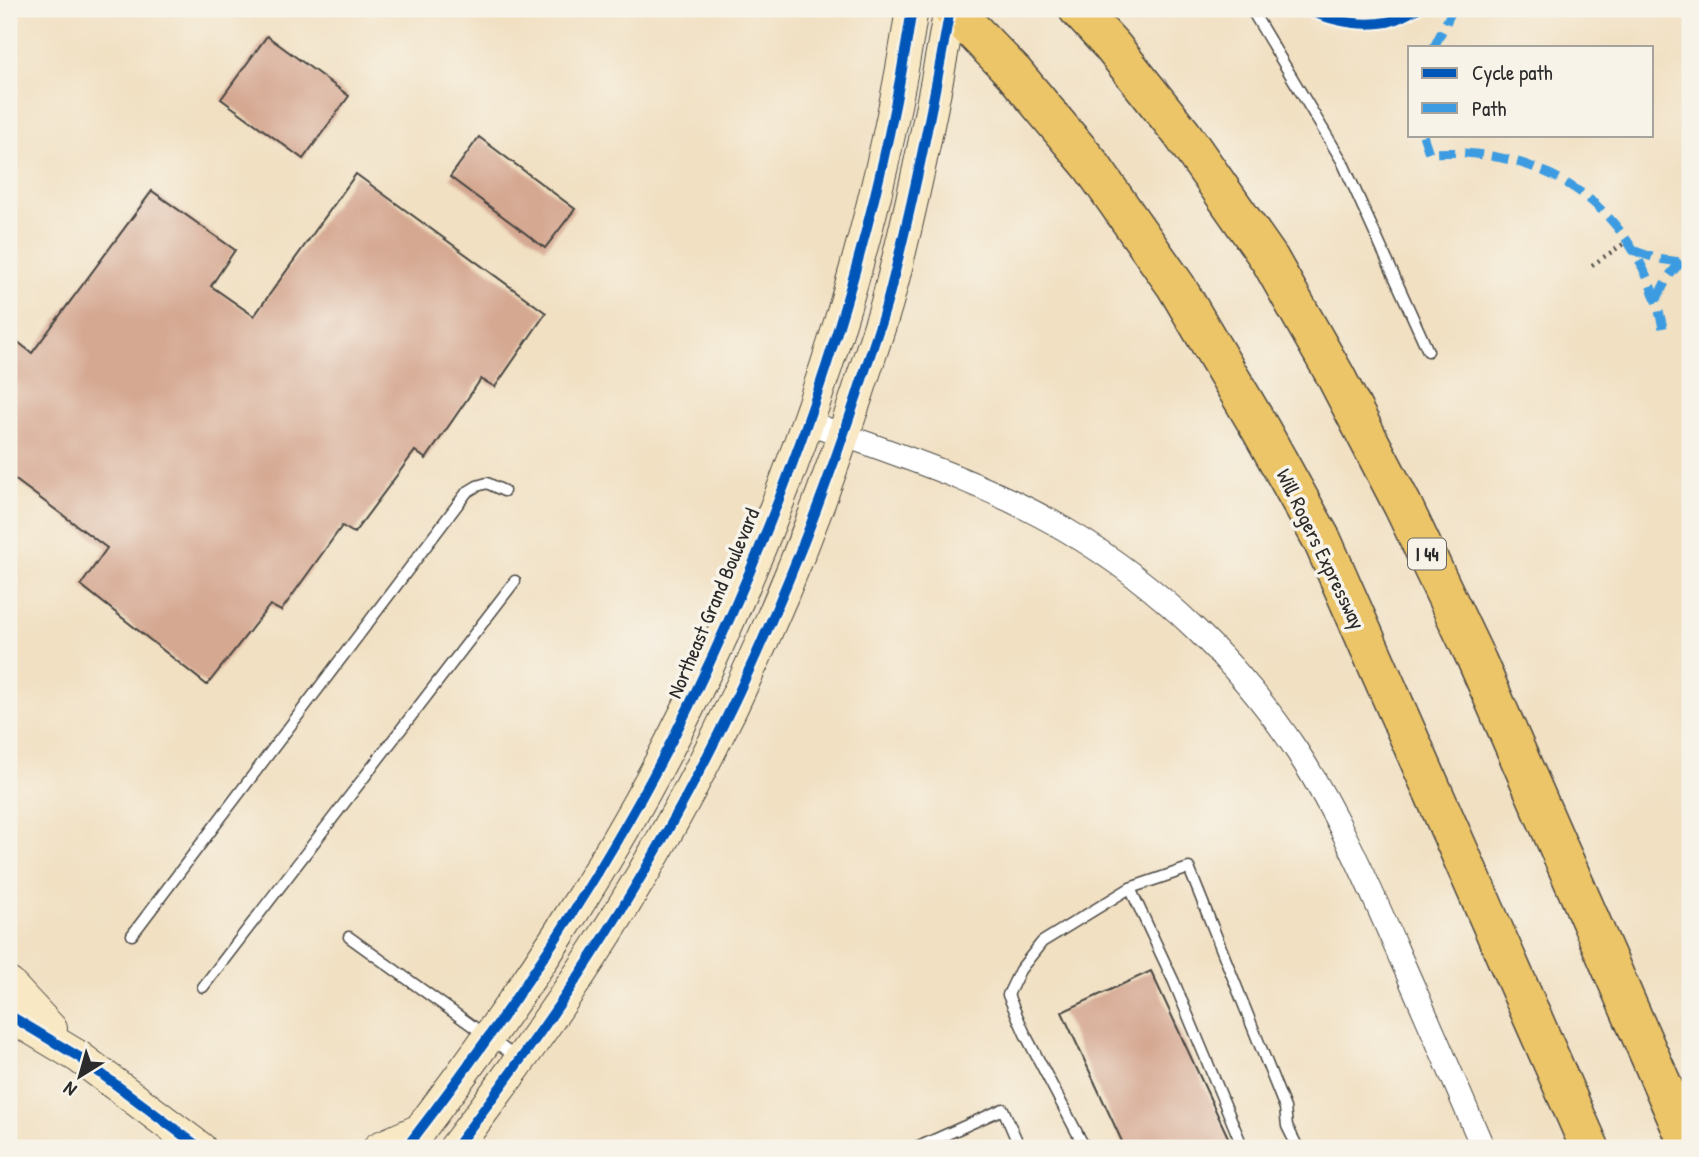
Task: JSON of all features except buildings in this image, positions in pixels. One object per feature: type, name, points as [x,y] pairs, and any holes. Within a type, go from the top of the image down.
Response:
[{"type":"highway","name":"Will Rogers Expressway","points":[[951,9],[1014,73],[1091,165],[1176,286],[1261,430],[1322,540],[1590,1148]]},
{"type":"highway","name":"I 44","points":[[1078,9],[1182,134],[1270,260],[1335,375],[1403,506],[1477,661],[1690,1148]]},
{"type":"street","name":"Northeast Grand Boulevard","points":[[413,1139],[489,1035],[601,867],[689,707],[751,570],[807,422],[860,254],[890,125],[912,9]]},
{"type":"street","points":[[455,1148],[559,1005],[622,909],[682,803],[780,604],[844,435],[887,301],[932,114],[951,9]]},
{"type":"street","points":[[807,422],[956,477],[1011,500],[1067,530],[1130,573],[1171,606],[1215,648],[1258,697],[1297,751],[1333,812],[1366,878],[1483,1148]]},
{"type":"street","points":[[9,984],[79,1058]]},
{"type":"street","points":[[9,1015],[79,1058],[200,1148]]},
{"type":"street","points":[[379,1148],[413,1139]]},
{"type":"lane","points":[[1251,9],[1342,161],[1428,351]]},
{"type":"lane","points":[[132,935],[467,492],[487,483],[504,491]]},
{"type":"lane","points":[[203,987],[515,582]]},
{"type":"lane","points":[[1085,1148],[1025,1034],[1008,995],[1020,970],[1042,942],[1130,888],[1189,868],[1285,1108],[1287,1126],[1298,1148]]},
{"type":"lane","points":[[1130,888],[1174,982],[1243,1148]]},
{"type":"lane","points":[[349,937],[489,1035],[520,1060]]},
{"type":"lane","points":[[916,1148],[1003,1109],[1020,1148]]},
{"type":"path","points":[[1592,265],[1628,241]]},
{"type":"marked path","points":[[1434,46],[1453,9]]},
{"type":"marked path","points":[[1423,136],[1429,153],[1472,154],[1513,161],[1549,174],[1582,193],[1610,218],[1633,249],[1651,286],[1663,328]]},
{"type":"marked path","points":[[1635,251],[1658,259],[1681,262]]},
{"type":"marked path","points":[[1657,299],[1674,270],[1690,258]]},
{"type":"cycle path","points":[[406,1148],[522,989],[594,878],[659,764],[727,624],[796,453],[853,277],[877,188],[912,9]]},
{"type":"cycle path","points":[[455,1148],[520,1061],[621,910],[657,849],[724,723],[783,594],[834,462],[888,299],[922,154],[950,9]]},
{"type":"cycle path","points":[[1305,9],[1335,19],[1366,24],[1391,21],[1417,9]]},
{"type":"cycle path","points":[[9,1015],[79,1057],[200,1148]]}]
